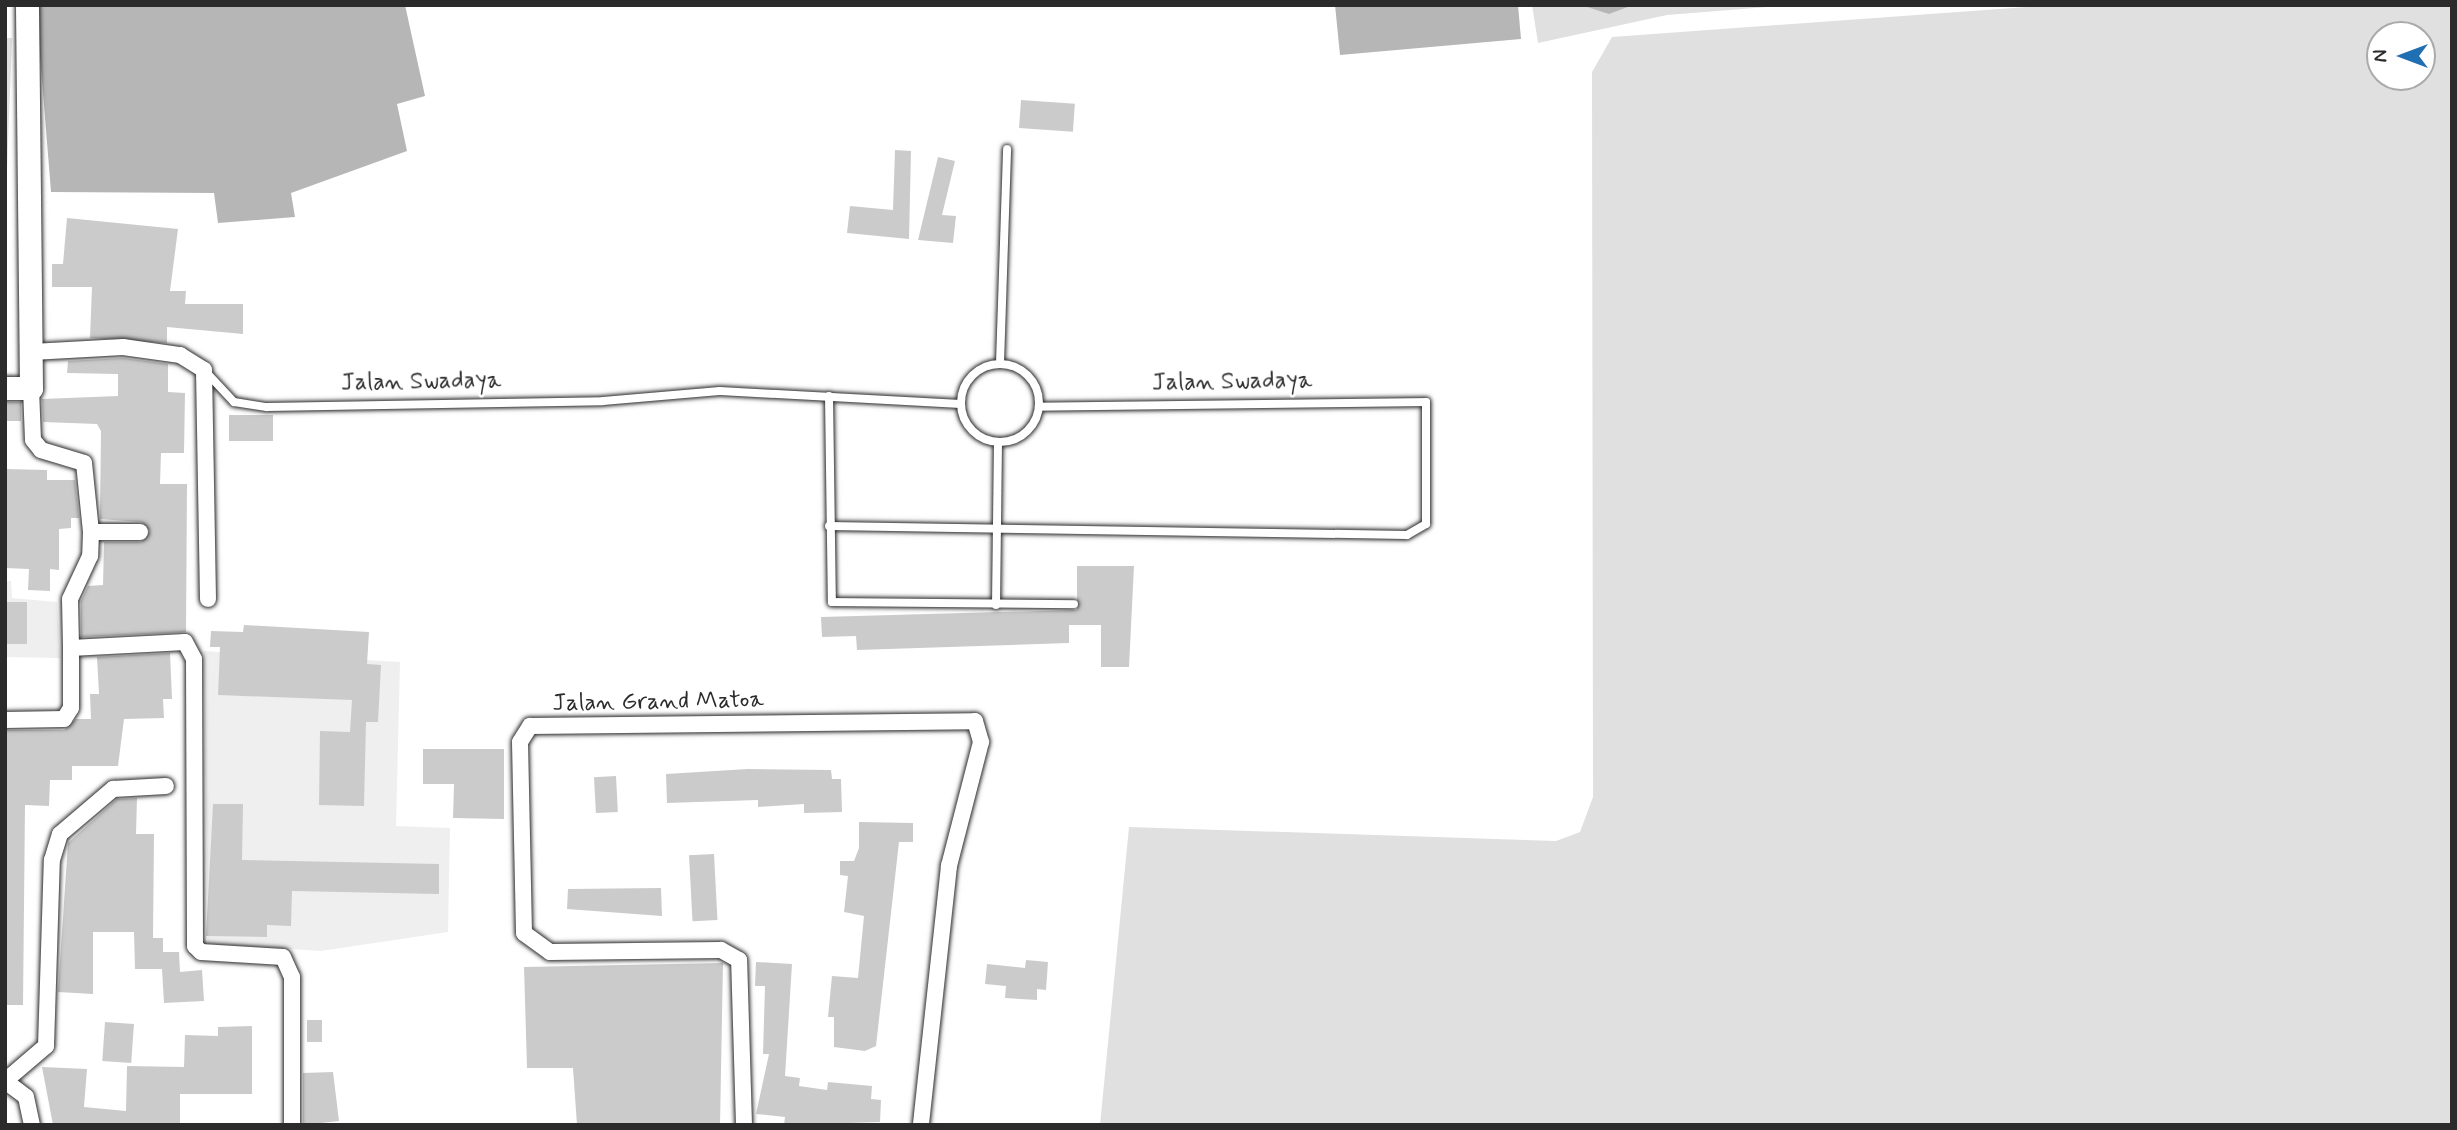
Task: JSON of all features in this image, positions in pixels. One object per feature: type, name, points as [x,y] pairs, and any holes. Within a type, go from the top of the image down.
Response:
[{"type":"street","points":[[5,720],[64,719],[71,708],[70,599],[90,556],[91,532],[84,463],[41,450],[33,440],[27,5]]},
{"type":"street","name":"Jalan Swadaya","points":[[32,352],[123,347],[180,355],[204,370]]},
{"type":"street","points":[[204,370],[208,599]]},
{"type":"street","points":[[5,388],[31,388]]},
{"type":"street","points":[[91,532],[140,533]]},
{"type":"street","points":[[71,648],[185,642],[194,659],[195,946],[283,957],[292,977],[292,1125]]},
{"type":"street","name":"Jalan Grand Matoa","points":[[744,1125],[739,960],[721,950],[550,951],[524,933],[520,741],[530,726],[975,721],[981,742],[949,866],[921,1125]]},
{"type":"street","points":[[32,1125],[26,1097],[5,1081],[46,1046],[52,860],[60,834],[113,789],[166,786]]},
{"type":"lane","points":[[1000,363],[1007,149]]},
{"type":"lane","points":[[1000,363],[1029,376],[1039,407],[1026,433],[998,443],[972,431],[961,404],[972,375],[1000,363]]},
{"type":"lane","name":"Jalan Swadaya","points":[[204,370],[234,402],[257,407],[591,401],[720,391],[961,404]]},
{"type":"lane","points":[[829,396],[832,603],[1074,604]]},
{"type":"lane","name":"Jalan Swadaya","points":[[998,526],[1419,532],[1429,511],[1426,402],[1039,407]]},
{"type":"lane","points":[[996,605],[998,443]]},
{"type":"lane","points":[[829,526],[998,526]]},
{"type":"shaded area","points":[[36,5],[405,5],[425,96],[397,104],[407,151],[291,193],[295,217],[218,223],[214,193],[51,192]]},
{"type":"shaded area","points":[[1335,5],[1518,5],[1521,39],[1340,55]]},
{"type":"shaded area","points":[[1532,5],[1793,5],[1667,15],[1538,43]]},
{"type":"shaded area","points":[[1581,5],[1633,5],[1609,14]]},
{"type":"shaded area","points":[[2054,5],[2452,5],[2452,1125],[1100,1125],[1129,827],[1556,841],[1580,832],[1593,797],[1592,72],[1612,37]]},
{"type":"shaded area","points":[[5,38],[12,38],[5,221]]},
{"type":"shaded area","points":[[5,581],[11,581],[12,598],[57,602],[60,658],[5,657]]},
{"type":"shaded area","points":[[204,651],[400,662],[396,826],[450,828],[448,932],[321,951],[208,944]]},
{"type":"building","points":[[1021,100],[1075,104],[1073,132],[1019,128]]},
{"type":"building","points":[[895,150],[911,151],[909,239],[847,233],[850,206],[893,210]]},
{"type":"building","points":[[938,157],[955,161],[942,215],[956,216],[953,243],[918,240]]},
{"type":"building","points":[[67,218],[178,229],[170,291],[186,291],[185,304],[243,304],[243,334],[167,327],[167,343],[90,338],[92,287],[52,287],[52,264],[63,264]]},
{"type":"building","points":[[123,358],[168,364],[168,392],[185,393],[184,453],[161,453],[160,484],[187,484],[186,632],[81,637],[81,601],[88,586],[103,585],[104,542],[141,542],[150,531],[141,522],[100,519],[101,431],[97,424],[43,422],[42,399],[118,396],[118,374],[67,373],[68,361]]},
{"type":"building","points":[[5,402],[21,402],[21,421],[5,421]]},
{"type":"building","points":[[229,415],[273,415],[273,441],[229,441]]},
{"type":"building","points":[[5,469],[47,470],[47,480],[75,480],[79,518],[71,518],[71,528],[59,529],[59,570],[50,569],[50,591],[28,590],[29,569],[5,568]]},
{"type":"building","points":[[1077,566],[1134,566],[1129,667],[1101,667],[1101,625],[1069,625],[1069,643],[857,650],[856,636],[822,637],[821,617],[1077,610]]},
{"type":"building","points":[[5,602],[27,602],[27,644],[5,644]]},
{"type":"building","points":[[244,625],[369,632],[367,664],[381,665],[378,722],[366,722],[364,806],[319,805],[320,731],[350,732],[352,700],[218,695],[220,647],[210,647],[211,631],[243,632]]},
{"type":"building","points":[[170,653],[172,699],[163,699],[164,718],[124,719],[118,766],[72,766],[72,780],[50,780],[49,806],[25,805],[23,1005],[5,1005],[6,730],[64,730],[76,719],[91,719],[90,694],[99,694],[97,657]]},
{"type":"building","points":[[423,749],[504,749],[504,819],[453,818],[454,784],[423,784]]},
{"type":"building","points":[[748,769],[831,770],[832,779],[841,779],[842,812],[804,813],[804,804],[758,807],[758,800],[667,803],[666,774]]},
{"type":"building","points":[[616,776],[618,812],[596,813],[594,777]]},
{"type":"building","points":[[137,798],[136,834],[154,834],[153,938],[163,938],[163,952],[179,952],[180,972],[202,970],[204,1001],[164,1003],[162,969],[135,969],[134,932],[93,932],[93,994],[58,992],[68,843],[117,799]]},
{"type":"building","points":[[213,804],[243,804],[242,860],[439,864],[439,894],[292,891],[291,926],[267,925],[267,937],[206,936]]},
{"type":"building","points":[[859,822],[913,823],[913,842],[899,842],[876,1046],[865,1051],[834,1047],[834,1017],[828,1017],[832,976],[858,978],[864,916],[844,912],[848,876],[840,875],[840,861],[854,861],[859,848]]},
{"type":"building","points":[[714,854],[717,920],[692,921],[689,855]]},
{"type":"building","points":[[661,888],[662,916],[567,909],[568,889]]},
{"type":"building","points":[[1026,960],[1048,962],[1046,990],[1037,989],[1037,1000],[1005,998],[1006,986],[985,984],[987,964],[1025,968]]},
{"type":"building","points":[[756,962],[792,964],[785,1076],[800,1078],[799,1086],[827,1090],[828,1082],[872,1086],[871,1099],[881,1100],[880,1122],[784,1125],[785,1117],[756,1114],[769,1054],[763,1054],[765,986],[755,986]]},
{"type":"building","points":[[723,963],[720,1125],[577,1125],[573,1068],[527,1068],[524,967]]},
{"type":"building","points":[[307,1020],[322,1020],[322,1042],[307,1042]]},
{"type":"building","points":[[105,1022],[134,1024],[131,1063],[102,1061]]},
{"type":"building","points":[[252,1026],[252,1094],[180,1094],[180,1125],[53,1125],[42,1067],[87,1069],[84,1107],[126,1111],[127,1066],[184,1067],[185,1035],[218,1036],[218,1027]]},
{"type":"building","points":[[333,1072],[339,1121],[303,1125],[303,1073]]}]
